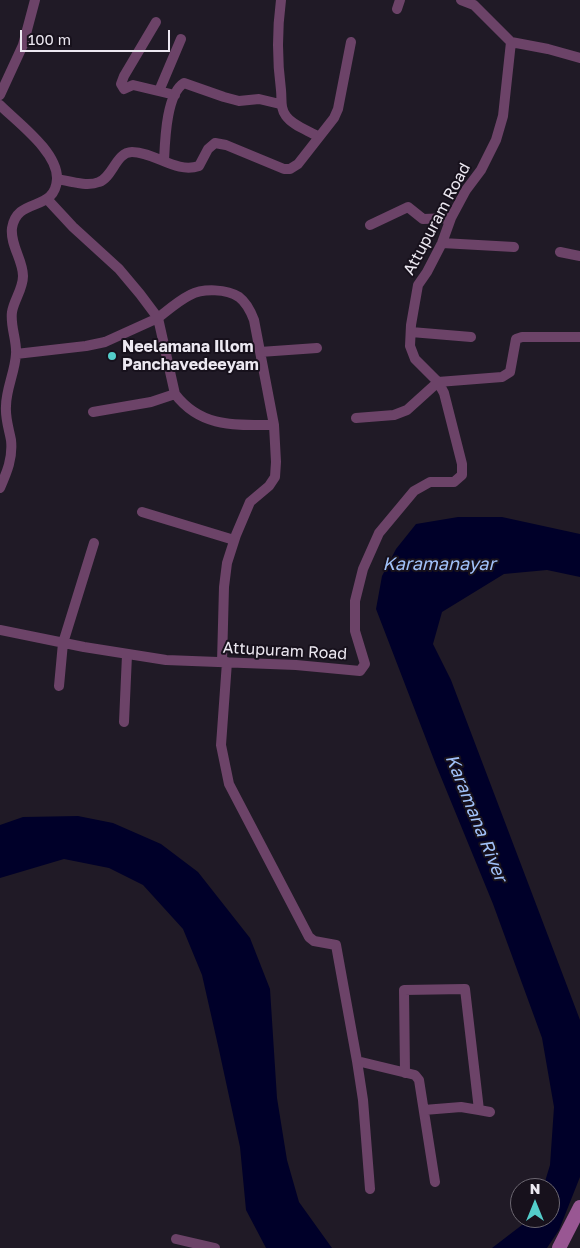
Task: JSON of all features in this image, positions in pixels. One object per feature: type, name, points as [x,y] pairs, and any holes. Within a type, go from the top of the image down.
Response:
[{"type":"main road","points":[[559,1248],[580,1207]]},
{"type":"street","points":[[0,95],[22,45],[35,0]]},
{"type":"street","points":[[281,0],[277,46],[281,92],[280,104],[290,120],[319,137]]},
{"type":"street","points":[[461,0],[474,4],[511,42],[548,49],[580,58]]},
{"type":"street","points":[[156,22],[124,76],[122,84],[124,89],[133,86],[175,95]]},
{"type":"street","points":[[159,91],[181,39]]},
{"type":"street","points":[[57,179],[88,184],[100,182],[110,173],[123,155],[130,152],[142,153],[183,168],[192,168],[199,166],[208,149],[215,143],[226,145],[284,169],[290,169],[298,164],[334,118],[338,109],[351,42]]},
{"type":"street","name":"Attupuram Road","points":[[0,630],[127,655],[166,660],[296,665],[360,670],[365,664],[355,631],[355,601],[363,569],[379,533],[414,491],[430,482],[454,482],[462,475],[462,464],[444,394],[438,382],[415,359],[410,346],[411,332],[418,285],[427,272],[466,190],[481,170],[496,140],[503,116],[511,42]]},
{"type":"street","points":[[164,161],[165,130],[178,87],[184,83],[224,98],[239,101],[259,99],[280,104]]},
{"type":"street","points":[[0,105],[46,150],[56,172],[57,179],[54,189],[47,199],[22,209],[17,214],[11,231],[23,274],[22,283],[12,312],[16,354],[6,407],[12,455],[0,488]]},
{"type":"street","points":[[47,199],[119,270],[158,318],[175,394],[182,403],[211,421],[234,425],[274,425]]},
{"type":"street","points":[[370,225],[408,207],[423,219],[452,218]]},
{"type":"street","points":[[442,242],[514,247]]},
{"type":"street","points":[[560,252],[580,256]]},
{"type":"street","points":[[16,354],[105,342],[158,318],[191,294],[206,291],[225,292],[240,297],[249,307],[254,320],[274,425],[276,462],[274,477],[269,486],[250,502],[234,540],[227,563],[224,588],[225,662],[221,745],[229,784],[310,937],[314,941],[336,945],[363,1100],[370,1189]]},
{"type":"street","points":[[411,332],[471,337]]},
{"type":"street","points":[[356,418],[394,415],[407,410],[438,382],[502,377],[510,372],[516,340],[522,337],[580,338]]},
{"type":"street","points":[[260,352],[317,348]]},
{"type":"street","points":[[93,412],[151,402],[175,394]]},
{"type":"street","points":[[142,512],[234,540]]},
{"type":"street","points":[[59,686],[63,643],[94,543]]},
{"type":"street","points":[[124,722],[127,655]]},
{"type":"street","points":[[406,1073],[404,990],[465,989],[479,1110]]},
{"type":"street","points":[[357,1062],[415,1075],[419,1080],[435,1182]]},
{"type":"street","points":[[424,1110],[461,1107],[490,1112]]},
{"type":"street","points":[[176,1239],[215,1248]]},
{"type":"water","name":"Karamanayar","points":[[458,517],[502,517],[580,534],[580,577],[547,570],[504,574],[442,612],[433,644],[451,680],[580,1020],[580,1177],[560,1227],[560,1178],[546,1178],[550,1165],[554,1107],[542,1038],[493,904],[436,765],[376,609],[382,576],[396,549],[416,524]]},
{"type":"water","points":[[78,816],[113,823],[161,844],[198,872],[250,938],[270,989],[277,1098],[287,1160],[299,1202],[332,1248],[266,1248],[246,1210],[240,1147],[219,1050],[202,975],[183,929],[143,885],[109,868],[64,859],[0,878],[0,825],[23,817]]},
{"type":"water","name":"Karamanayar","points":[[518,1228],[560,1228],[547,1248],[492,1248]]},
{"type":"place","name":"Neelamana Illom Panchavedeeyam","points":[[112,356]]},
{"type":"water label","name":"Karamana River","points":[[476,818]]}]
